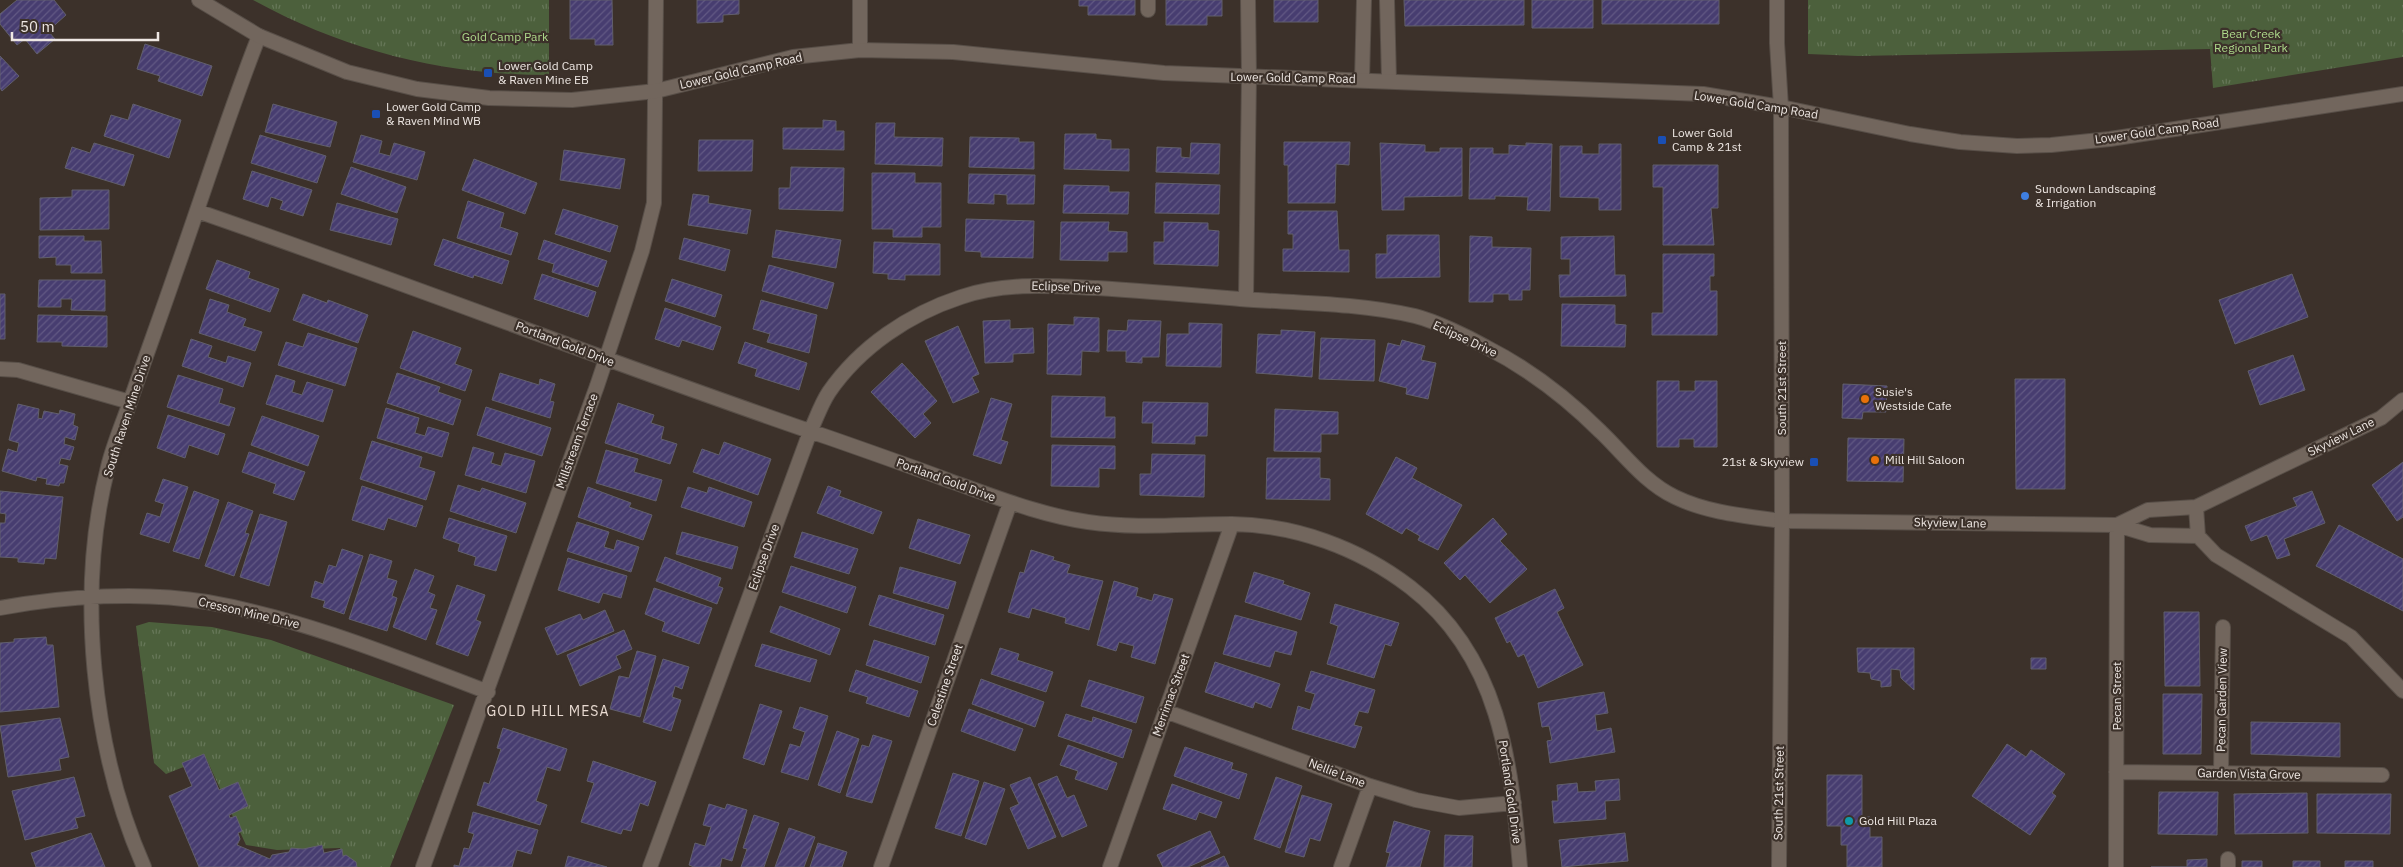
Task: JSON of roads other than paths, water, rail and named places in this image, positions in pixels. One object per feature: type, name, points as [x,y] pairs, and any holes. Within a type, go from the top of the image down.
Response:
[{"type":"street","name":"Lower Gold Camp Road","points":[[200,0],[259,36],[347,72],[417,90],[489,98],[572,100],[656,91],[793,57],[860,50],[953,52],[1164,73],[1389,80],[1566,90],[1703,94],[1781,107],[1910,134],[1960,142],[2043,146],[2110,139],[2403,94]]},
{"type":"street","name":"Millstream Terrace","points":[[423,867],[488,692],[606,360],[642,251],[654,203],[656,0]]},
{"type":"street","points":[[860,0],[860,50]]},
{"type":"street","points":[[1246,299],[1249,77],[1248,0]]},
{"type":"street","points":[[1362,80],[1364,0]]},
{"type":"street","points":[[1387,0],[1389,80]]},
{"type":"street","name":"South 21st Street","points":[[1778,0],[1777,43],[1781,107],[1782,521],[1778,867]]},
{"type":"street","name":"South Raven Mine Drive","points":[[144,867],[124,818],[114,785],[96,678],[92,598],[95,546],[108,466],[197,212],[228,116],[259,36]]},
{"type":"street","name":"Portland Gold Drive","points":[[197,212],[309,250],[606,360],[1010,503],[1048,514],[1114,525],[1162,527],[1232,524],[1263,526],[1335,543],[1386,570],[1412,589],[1438,611],[1459,638],[1489,692],[1500,723],[1508,755],[1520,867]]},
{"type":"street","name":"Eclipse Drive","points":[[650,867],[810,432],[827,394],[870,346],[906,322],[961,297],[994,289],[1034,285],[1369,309],[1418,317],[1486,346],[1556,391],[1641,472],[1673,496],[1698,507],[1782,521]]},
{"type":"street","points":[[0,369],[18,370],[130,402]]},
{"type":"street","name":"Skyview Lane","points":[[2117,525],[2148,510],[2196,507],[2381,418],[2403,400]]},
{"type":"street","name":"Celestine Street","points":[[881,867],[1010,503]]},
{"type":"street","points":[[2196,507],[2198,536],[2216,555],[2351,636],[2403,691]]},
{"type":"street","name":"Skyview Lane","points":[[1782,521],[2117,525],[2150,535],[2198,536]]},
{"type":"street","name":"Merrimac Street","points":[[1110,867],[1232,524]]},
{"type":"street","name":"Pecan Street","points":[[2116,867],[2117,525]]},
{"type":"street","name":"Cresson Mine Drive","points":[[0,608],[92,598],[152,596],[205,602],[259,613],[322,630],[488,692]]},
{"type":"street","name":"Pecan Garden View","points":[[2221,773],[2223,627]]},
{"type":"street","name":"Nellie Lane","points":[[1165,711],[1370,786],[1416,800],[1459,808],[1514,803]]},
{"type":"street","name":"Garden Vista Grove","points":[[2116,772],[2382,775]]},
{"type":"street","points":[[1341,867],[1370,786]]},
{"type":"place","name":"Lower Gold Camp & Raven Mine EB","points":[[488,73]]},
{"type":"place","name":"Lower Gold Camp & Raven Mind WB","points":[[376,114]]},
{"type":"place","name":"Lower Gold Camp & 21st","points":[[1662,140]]},
{"type":"place","name":"Sundown Landscaping & Irrigation","points":[[2025,196]]},
{"type":"place","name":"Susie's Westside Cafe","points":[[1865,399]]},
{"type":"place","name":"Mill Hill Saloon","points":[[1875,460]]},
{"type":"place","name":"21st & Skyview","points":[[1814,462]]},
{"type":"place","name":"Gold Hill Plaza","points":[[1849,821]]},
{"type":"district","name":"GOLD HILL MESA","points":[[548,711]]},
{"type":"park label","name":"Gold Camp Park","points":[[505,37]]},
{"type":"park label","name":"Bear Creek Regional Park","points":[[2251,41]]}]
